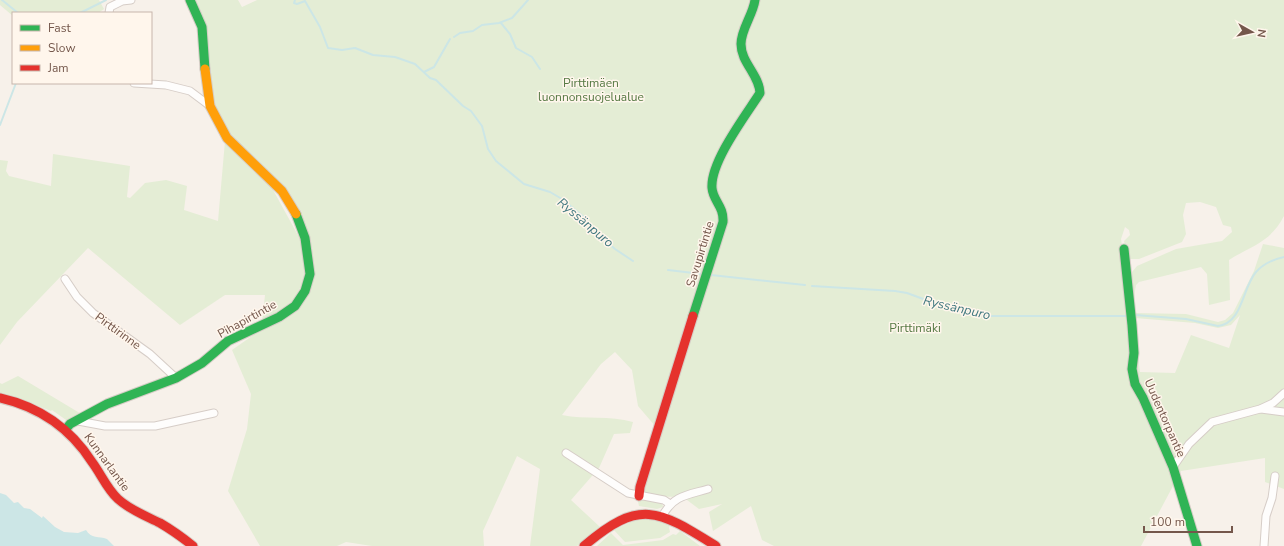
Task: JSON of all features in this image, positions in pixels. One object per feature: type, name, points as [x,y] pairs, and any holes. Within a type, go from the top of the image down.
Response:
[{"type":"street","points":[[109,12],[110,7],[122,0],[131,0]]},
{"type":"street","name":"Pihapirtintie","points":[[66,429],[70,424],[107,404],[176,378],[202,363],[228,341],[279,317],[295,306],[305,291],[310,274],[305,238],[296,215],[282,191],[227,138],[210,106],[202,27],[190,0]]},
{"type":"street","name":"Savupirtintie","points":[[639,496],[640,487],[723,222],[724,214],[712,189],[713,177],[717,164],[760,93],[761,87],[758,78],[742,52],[741,44],[754,8],[755,0]]},
{"type":"street","name":"Pihapirtintie","points":[[150,84],[166,85],[190,91],[210,106]]},
{"type":"street","name":"Uudentorpantie","points":[[1124,249],[1132,325],[1134,353],[1132,369],[1135,384],[1144,398],[1173,468],[1197,546]]},
{"type":"street","name":"Pirttirinne","points":[[65,279],[77,297],[93,313],[150,354],[176,378]]},
{"type":"street","points":[[1173,468],[1189,444],[1212,422],[1260,409],[1274,403],[1284,393]]},
{"type":"street","name":"Kunnarlantie","points":[[0,398],[36,408],[66,429],[86,452],[106,485],[118,499],[167,527],[192,546]]},
{"type":"street","points":[[1260,409],[1284,412]]},
{"type":"street","points":[[78,421],[105,426],[155,426],[214,413]]},
{"type":"street","points":[[566,454],[628,493],[664,500],[670,504]]},
{"type":"street","points":[[1264,546],[1266,516],[1272,498],[1276,476]]},
{"type":"street","points":[[663,515],[670,504],[678,498],[708,490]]},
{"type":"street","points":[[584,546],[601,530],[626,516],[646,513],[663,515],[716,546]]},
{"type":"green space","points":[[0,0],[99,0],[104,9],[100,12],[12,12],[12,15],[0,5]]},
{"type":"green space","name":"Pirttimäki","points":[[192,0],[238,0],[242,7],[257,0],[1284,0],[1284,216],[1279,225],[1267,238],[1229,260],[1230,300],[1209,305],[1207,274],[1201,267],[1139,282],[1136,285],[1134,297],[1131,279],[1132,272],[1137,266],[1176,249],[1222,241],[1232,232],[1231,227],[1223,225],[1216,207],[1200,202],[1186,203],[1183,215],[1186,234],[1182,242],[1139,259],[1130,259],[1127,254],[1124,241],[1130,235],[1129,230],[1125,227],[1121,239],[1140,372],[1175,373],[1191,335],[1229,348],[1240,315],[1231,325],[1218,328],[1195,323],[1135,318],[1134,313],[1186,314],[1218,322],[1225,320],[1233,313],[1254,271],[1263,244],[1284,248],[1284,489],[1265,482],[1265,458],[1181,471],[1141,546],[774,546],[762,540],[751,506],[713,531],[709,512],[722,504],[699,509],[683,497],[636,496],[656,427],[638,406],[632,370],[615,352],[601,364],[562,415],[615,419],[633,422],[630,433],[614,434],[599,468],[571,500],[600,527],[577,546],[530,546],[540,469],[517,456],[483,531],[484,546],[372,546],[346,542],[337,546],[260,546],[228,491],[247,429],[251,394],[232,350],[262,329],[307,292],[301,216],[231,136],[214,103]]},
{"type":"green space","points":[[225,141],[272,188],[300,239],[306,275],[293,303],[262,322],[265,295],[225,295],[180,325],[88,248],[17,322],[0,345],[0,160],[8,161],[6,171],[9,176],[51,186],[53,154],[130,166],[127,197],[130,198],[145,183],[166,180],[187,186],[184,210],[218,221]]},
{"type":"green space","points":[[18,376],[83,415],[69,422],[52,410],[51,411],[25,401],[0,395],[0,383],[2,384]]},
{"type":"green space","points":[[637,497],[662,503],[663,507],[657,509],[639,506]]},
{"type":"green space","points":[[645,519],[664,522],[670,525],[670,532],[660,538],[625,542],[614,530],[633,521]]},
{"type":"green space","points":[[680,531],[700,546],[597,546],[611,533],[623,545],[663,540],[673,534],[676,535]]},
{"type":"water","points":[[0,493],[6,495],[14,503],[18,502],[24,508],[30,509],[42,518],[43,516],[55,527],[64,532],[78,533],[86,530],[90,535],[107,539],[114,546],[0,546]]},
{"type":"waterway","name":"Ryssänpuro","points":[[2,0],[17,12]]},
{"type":"waterway","name":"Ryssänpuro","points":[[82,12],[106,0]]},
{"type":"waterway","name":"Ryssänpuro","points":[[295,0],[294,3],[297,4],[305,1],[320,27],[328,48],[342,50],[355,48],[373,55],[395,57],[415,64],[430,78],[436,80],[463,106],[471,111],[482,126],[488,149],[496,161],[524,184],[550,192],[562,199],[584,217],[600,236],[615,249],[633,261]]},
{"type":"waterway","points":[[454,37],[460,33],[473,31],[482,25],[499,23],[512,18],[528,0]]},
{"type":"waterway","points":[[501,23],[510,34],[516,48],[532,57],[540,69]]},
{"type":"waterway","points":[[424,72],[434,67],[450,39]]},
{"type":"waterway","points":[[0,125],[16,84]]},
{"type":"waterway","name":"Ryssänpuro","points":[[1135,315],[1186,319],[1218,326],[1226,323],[1233,319],[1251,279],[1256,272],[1269,262],[1284,257]]},
{"type":"waterway","name":"Ryssänpuro","points":[[668,270],[702,274]]},
{"type":"waterway","name":"Ryssänpuro","points":[[711,275],[805,285]]},
{"type":"waterway","name":"Ryssänpuro","points":[[812,286],[907,293],[945,307],[984,316],[1128,316]]},
{"type":"traffic: fast","points":[[190,0],[202,27],[205,69]]},
{"type":"traffic: fast","points":[[693,316],[723,222],[722,212],[713,193],[713,177],[717,165],[730,139],[760,93],[757,80],[744,57],[741,44],[743,33],[755,0]]},
{"type":"traffic: fast","points":[[66,429],[70,424],[107,404],[176,378],[202,363],[228,341],[279,317],[295,306],[305,291],[310,274],[305,238],[296,214]]},
{"type":"traffic: fast","points":[[1124,249],[1132,325],[1134,353],[1132,369],[1135,384],[1143,398],[1173,467],[1197,546]]},
{"type":"traffic: slow","points":[[205,69],[210,106],[227,138],[282,191],[296,214]]},
{"type":"traffic: jam","points":[[639,496],[640,487],[693,316]]},
{"type":"traffic: jam","points":[[0,398],[15,402],[41,413],[64,429],[83,450],[118,499],[133,510],[160,523],[193,546]]},
{"type":"traffic: jam","points":[[584,546],[603,531],[620,521],[635,515],[649,514],[679,524],[716,546]]},
{"type":"park label","name":"Pirttimäen luonnonsuojelualue","points":[[591,90]]}]
